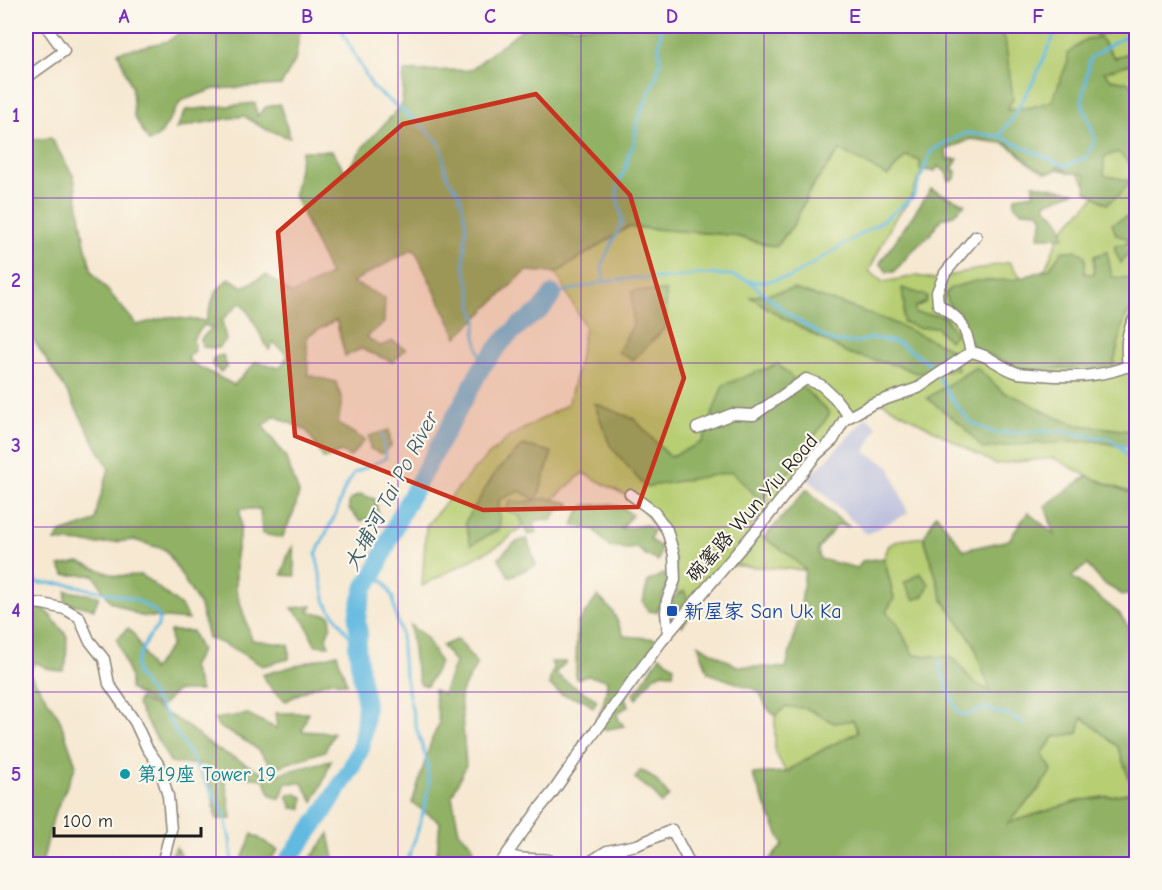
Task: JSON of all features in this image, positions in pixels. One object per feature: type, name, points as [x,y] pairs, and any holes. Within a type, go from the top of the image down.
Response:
[{"type":"street","points":[[26,78],[64,51],[46,26]]},
{"type":"street","points":[[976,236],[945,273],[937,292],[938,304],[956,317],[966,329],[971,352],[983,354],[1019,373],[1064,377],[1108,372],[1132,365],[1126,350],[1127,336],[1137,316]]},
{"type":"street","name":"碗窰路 Wun Yiu Road","points":[[504,860],[668,633],[769,515],[817,454],[833,440],[844,420],[872,404],[918,388],[971,352]]},
{"type":"street","points":[[697,428],[732,414],[754,415],[806,379],[821,385],[849,416]]},
{"type":"street","points":[[630,494],[654,512],[667,530],[674,555],[675,580],[667,600],[666,613],[668,633]]},
{"type":"street","points":[[26,600],[65,609],[79,617],[89,640],[104,659],[109,684],[135,722],[147,748],[159,765],[168,796],[171,830],[162,864]]},
{"type":"street","points":[[587,864],[607,850],[637,845],[672,830],[690,864]]},
{"type":"street","points":[[504,860],[545,858],[555,864]]},
{"type":"highlighted area","points":[[536,94],[630,195],[684,378],[638,507],[483,510],[295,436],[278,232],[403,124]]},
{"type":"shaded area","points":[[867,417],[877,427],[865,452],[889,466],[908,513],[867,534],[808,479]]},
{"type":"green space","points":[[189,26],[301,26],[295,61],[281,85],[214,89],[181,101],[161,134],[149,142],[134,116],[132,88],[118,52],[168,41]]},
{"type":"green space","points":[[526,26],[995,26],[1005,39],[1013,98],[1007,110],[1032,107],[1052,101],[1068,61],[1067,54],[1086,39],[1100,38],[1115,58],[1136,50],[1131,64],[1104,72],[1111,79],[1127,82],[1136,88],[1136,169],[1118,152],[1104,157],[1104,175],[1131,181],[1119,195],[1107,204],[1086,191],[1084,174],[1069,173],[1058,166],[1053,172],[1046,173],[1031,165],[1009,144],[971,139],[946,150],[947,159],[958,159],[952,169],[956,171],[955,179],[949,181],[946,172],[938,166],[935,171],[920,170],[920,161],[906,156],[888,176],[840,150],[810,190],[794,224],[776,247],[731,235],[628,227],[556,273],[526,271],[457,337],[414,249],[352,282],[385,298],[384,323],[367,337],[380,346],[393,341],[406,349],[393,362],[361,349],[345,356],[336,320],[307,336],[308,375],[336,382],[342,400],[338,424],[365,440],[350,457],[341,452],[324,459],[307,431],[275,416],[263,426],[285,456],[299,493],[294,512],[282,538],[262,534],[260,509],[240,509],[241,527],[236,555],[236,590],[252,640],[289,645],[289,659],[262,666],[236,650],[208,638],[200,606],[166,550],[134,540],[97,544],[55,541],[61,533],[95,521],[109,469],[67,392],[26,328],[26,140],[51,138],[74,177],[92,272],[137,325],[167,317],[206,321],[215,293],[229,278],[243,287],[266,275],[292,294],[330,275],[294,195],[302,151],[332,151],[346,172],[364,146],[402,105],[404,71],[470,70]],"holes":[[[241,302],[269,350],[273,342],[288,355],[280,368],[256,362],[234,385],[190,362],[188,356],[195,351],[193,339],[204,325],[212,328],[201,339],[202,347],[218,348],[226,340],[222,320]]]},
{"type":"green space","points":[[995,26],[1136,26],[1136,495],[1087,476],[1054,458],[995,464],[882,402],[849,420],[794,488],[750,527],[764,538],[818,549],[805,570],[728,565],[678,608],[675,560],[639,502],[583,473],[503,543],[422,586],[426,526],[475,468],[509,437],[568,404],[585,327],[556,273],[628,227],[731,235],[776,247],[794,224],[810,190],[840,149],[906,155],[1005,39]],"holes":[[[981,131],[1041,167],[1078,173],[1095,197],[1062,230],[1045,269],[1024,281],[1009,262],[935,279],[916,276],[883,282],[869,271],[894,220],[908,203],[932,149]]]},
{"type":"green space","points":[[1091,26],[1119,26],[1098,36],[1090,31]]},
{"type":"green space","points":[[255,103],[257,116],[266,107],[280,104],[290,138],[265,129],[244,116],[176,129],[186,110]]},
{"type":"green space","points":[[1033,184],[1074,192],[1046,203],[1045,206],[1060,221],[1064,237],[1038,237],[1043,219],[1039,212],[1022,211],[1014,205],[1015,197],[1033,194]]},
{"type":"green space","points":[[931,189],[965,204],[953,215],[941,219],[930,235],[894,272],[887,272],[880,263]]},
{"type":"green space","points":[[1125,217],[1136,220],[1136,252],[1127,255],[1121,263],[1115,251],[1115,245],[1128,243],[1129,239],[1116,235],[1112,224]]},
{"type":"green space","points":[[1076,250],[1085,256],[1085,274],[1094,274],[1094,256],[1107,252],[1112,277],[1136,276],[1136,307],[1125,317],[1113,366],[1026,370],[978,350],[972,344],[960,328],[945,294],[951,288],[975,281],[1014,280],[1049,269],[1062,251]]},
{"type":"green space","points":[[902,288],[927,296],[925,303],[915,307],[915,313],[944,316],[956,334],[949,341],[936,327],[919,328],[903,322]]},
{"type":"green space","points":[[793,289],[887,320],[949,348],[958,370],[916,373],[899,366],[849,354],[750,297]]},
{"type":"green space","points":[[632,291],[666,291],[666,327],[633,360],[618,352],[633,325]]},
{"type":"green space","points":[[223,355],[227,367],[220,372],[212,365],[213,358]]},
{"type":"green space","points":[[778,364],[830,413],[797,463],[760,500],[732,472],[645,487],[610,445],[594,403],[634,419],[670,457],[702,442],[723,385]]},
{"type":"green space","points":[[976,367],[1003,392],[1053,416],[1077,425],[1136,432],[1136,449],[1094,441],[1011,445],[983,449],[963,426],[927,398]]},
{"type":"green space","points":[[389,430],[391,446],[382,454],[370,449],[369,436]]},
{"type":"green space","points":[[523,445],[552,452],[537,500],[547,498],[570,503],[570,507],[557,511],[552,520],[543,519],[533,522],[537,532],[528,535],[519,516],[506,510],[511,500],[518,503],[536,500],[520,491],[499,500],[500,529],[471,545],[465,522],[495,473]]},
{"type":"green space","points":[[1087,476],[1136,495],[1136,596],[1123,595],[1103,583],[1087,565],[1071,576],[1119,613],[1136,635],[1136,778],[1130,781],[1118,747],[1082,717],[1078,733],[1054,737],[1042,754],[1052,770],[1038,790],[1008,823],[1078,801],[1136,792],[1136,864],[765,864],[783,845],[752,774],[786,772],[858,732],[853,720],[834,723],[806,708],[785,707],[775,716],[767,708],[759,691],[708,673],[698,644],[737,666],[786,668],[800,613],[805,570],[787,553],[764,538],[807,489],[848,526],[837,525],[818,549],[820,559],[858,568],[862,561],[884,558],[894,598],[886,612],[897,623],[913,655],[952,657],[974,683],[990,691],[974,644],[943,600],[924,537],[936,514],[964,550],[1009,540],[1028,512],[1055,535],[1045,506]]},
{"type":"green space","points":[[359,494],[375,499],[379,516],[360,521],[349,509],[349,501]]},
{"type":"green space","points":[[613,504],[632,515],[621,529],[646,525],[653,530],[650,540],[661,547],[658,561],[637,548],[609,547],[595,530],[573,526],[577,514],[585,505]]},
{"type":"green space","points":[[924,537],[943,600],[974,644],[991,692],[974,683],[952,657],[913,655],[897,623],[886,612],[894,598],[884,558],[889,545],[901,540]]},
{"type":"green space","points":[[527,539],[536,565],[509,577],[499,558],[515,543]]},
{"type":"green space","points":[[293,546],[295,576],[282,575],[288,554]]},
{"type":"green space","points":[[79,562],[116,576],[142,575],[181,606],[189,620],[140,616],[110,601],[94,575],[65,575],[59,566]]},
{"type":"green space","points":[[665,573],[667,586],[657,612],[648,611],[643,602],[648,581]]},
{"type":"green space","points":[[920,573],[929,584],[924,596],[914,600],[904,583]]},
{"type":"green space","points":[[66,591],[99,596],[94,609],[65,603]]},
{"type":"green space","points":[[684,591],[694,610],[682,626],[671,599]]},
{"type":"green space","points":[[598,596],[613,612],[624,636],[658,639],[625,698],[628,706],[617,714],[624,726],[604,730],[596,722],[605,697],[607,680],[588,676],[576,679],[577,624]]},
{"type":"green space","points":[[26,597],[45,609],[67,636],[66,664],[63,671],[51,670],[35,662],[29,673],[59,717],[76,765],[53,818],[42,864],[26,864]]},
{"type":"green space","points":[[312,606],[308,612],[330,615],[331,625],[326,637],[329,646],[315,645],[305,622],[292,608]]},
{"type":"green space","points":[[410,625],[426,637],[440,663],[427,686],[420,684]]},
{"type":"green space","points":[[128,628],[134,634],[152,670],[171,646],[170,631],[192,631],[201,651],[192,667],[201,691],[176,691],[160,708],[130,689],[130,677],[117,639]]},
{"type":"green space","points":[[458,639],[477,664],[460,694],[466,765],[452,796],[459,832],[472,844],[475,864],[434,864],[440,822],[412,803],[439,724],[434,690],[443,694],[455,662],[442,646]]},
{"type":"green space","points":[[337,654],[347,684],[331,681],[310,688],[286,701],[273,691],[262,675]]},
{"type":"green space","points":[[660,656],[674,666],[673,674],[663,672],[654,676],[636,699],[633,694]]},
{"type":"green space","points":[[551,662],[566,662],[555,673],[597,700],[593,708],[585,700],[561,694],[549,685],[554,668]]},
{"type":"green space","points":[[139,698],[183,723],[215,748],[269,776],[331,760],[313,802],[302,783],[286,783],[280,799],[271,796],[264,779],[224,775],[232,819],[216,819],[207,765],[171,763],[137,705]]},
{"type":"green space","points":[[785,707],[806,708],[834,723],[853,720],[858,732],[786,772],[775,752],[775,716]]},
{"type":"green space","points":[[275,713],[308,713],[302,731],[334,733],[325,751],[274,768],[259,751],[219,727],[214,719],[248,714],[277,729]]},
{"type":"green space","points":[[1082,716],[1118,747],[1130,780],[1136,778],[1136,792],[1078,801],[1007,824],[1038,790],[1042,754],[1054,737],[1078,733]]},
{"type":"green space","points":[[640,771],[653,777],[669,796],[661,804],[654,793],[635,778]]},
{"type":"green space","points":[[294,793],[303,797],[302,809],[292,808],[287,796]]},
{"type":"green space","points":[[252,834],[278,850],[267,864],[240,864]]},
{"type":"green space","points":[[329,834],[335,864],[306,864],[307,863]]},
{"type":"green space","points":[[176,847],[184,860],[182,864],[167,864]]},
{"type":"green space","points":[[551,854],[565,858],[582,856],[584,864],[547,864],[545,862]]},
{"type":"waterway","points":[[339,26],[373,88],[420,124],[439,143],[448,179],[460,196],[466,223],[464,265],[472,296],[472,307],[477,319],[475,333],[482,367]]},
{"type":"waterway","points":[[604,282],[602,264],[623,221],[617,197],[619,181],[634,145],[637,122],[660,62],[660,26]]},
{"type":"waterway","points":[[999,136],[1012,119],[1034,80],[1058,26]]},
{"type":"waterway","points":[[751,281],[762,282],[791,277],[884,220],[913,197],[931,152],[966,133],[999,136],[1065,166],[1087,157],[1095,139],[1082,103],[1090,58],[1136,31]]},
{"type":"waterway","points":[[553,294],[633,278],[673,278],[697,274],[731,275],[749,281],[791,316],[833,342],[858,342],[873,338],[899,343],[929,363],[935,373]]},
{"type":"waterway","name":"大埔河 Tai Po River","points":[[285,864],[323,813],[361,748],[366,705],[357,647],[359,634],[357,622],[365,586],[374,574],[401,514],[482,367],[502,342],[521,324],[541,310],[553,294]]},
{"type":"waterway","points":[[939,378],[970,422],[994,433],[1058,431],[1110,439],[1119,446],[1136,447]]},
{"type":"waterway","points":[[357,647],[326,603],[316,554],[336,513],[344,490],[354,473],[386,458],[382,434]]},
{"type":"waterway","points":[[1119,446],[1136,467]]},
{"type":"waterway","points":[[26,545],[32,577],[38,583],[74,585],[129,598],[145,604],[159,616],[158,626],[147,639],[136,663],[137,674],[168,718],[224,813],[232,864]]},
{"type":"waterway","points":[[374,574],[385,583],[393,598],[401,633],[408,691],[427,761],[429,783],[426,802],[406,864]]},
{"type":"waterway","points":[[939,661],[957,711],[968,715],[984,708],[1007,714],[1024,723]]},
{"type":"place","name":"新屋家 San Uk Ka","points":[[672,611]]},
{"type":"place","name":"第19座 Tower 19","points":[[125,774]]}]
